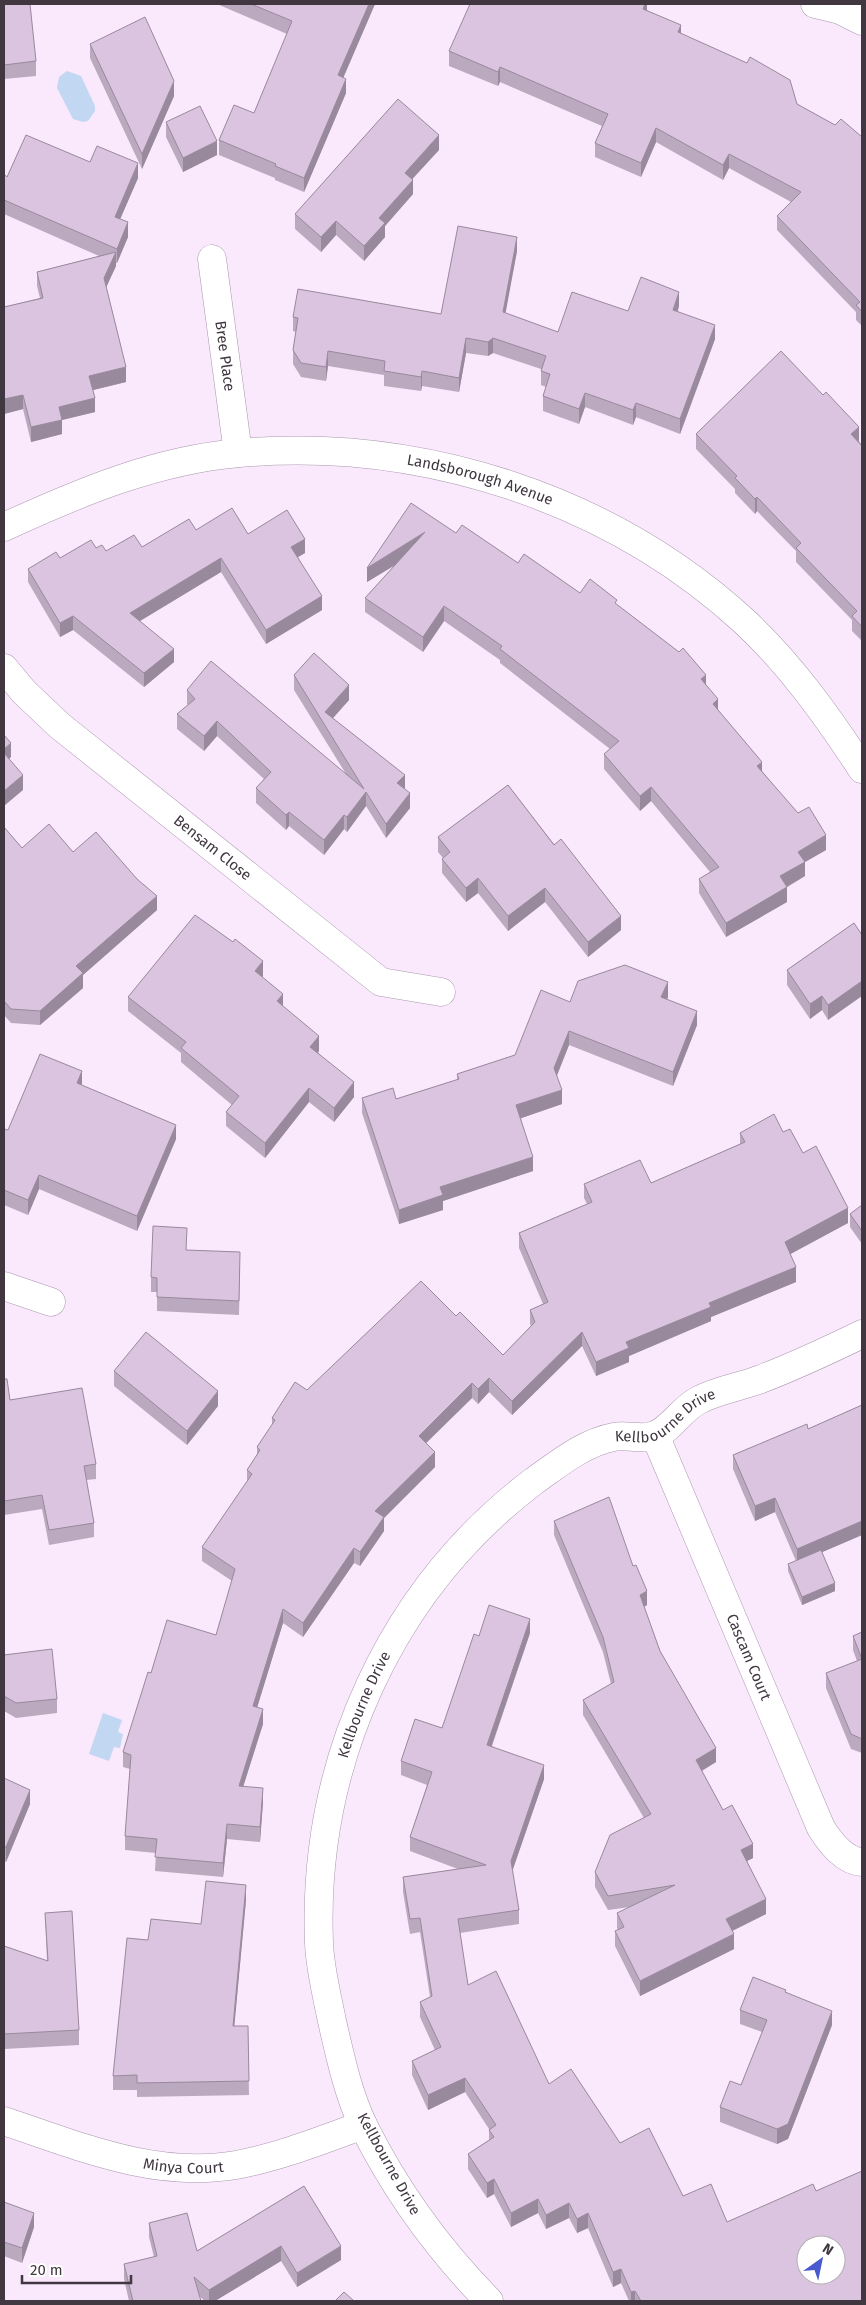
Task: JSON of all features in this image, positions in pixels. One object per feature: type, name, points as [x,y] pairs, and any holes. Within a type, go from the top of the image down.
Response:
[{"type":"street","points":[[815,4],[840,10],[862,21]]},
{"type":"street","name":"Bree Place","points":[[212,259],[238,453]]},
{"type":"street","name":"Landsborough Avenue","points":[[4,527],[100,485],[174,465],[238,453],[324,452],[403,459],[487,477],[514,485],[579,512],[650,550],[683,572],[745,623],[779,658],[823,710],[862,769]]},
{"type":"street","name":"Bensam Close","points":[[4,668],[24,692],[60,726],[381,982],[441,992]]},
{"type":"street","points":[[4,1286],[51,1302]]},
{"type":"street","name":"Kellbourne Drive","points":[[489,2301],[430,2235],[363,2125],[341,2062],[319,1944],[323,1851],[333,1794],[348,1741],[372,1680],[399,1628],[438,1573],[481,1527],[508,1503],[577,1452],[602,1440],[616,1436],[654,1436],[693,1402],[760,1379],[862,1334]]},
{"type":"street","name":"Cascam Court","points":[[654,1436],[818,1822],[836,1849],[857,1862],[862,1862]]},
{"type":"street","name":"Minya Court","points":[[4,2121],[115,2158],[156,2166],[193,2168],[237,2165],[363,2125]]},
{"type":"water","points":[[67,71],[81,76],[95,106],[95,111],[88,121],[83,122],[73,119],[57,88],[59,77]]},
{"type":"water","points":[[103,1713],[122,1720],[118,1732],[123,1734],[120,1748],[114,1747],[109,1761],[89,1754]]},
{"type":"building","points":[[4,4],[30,4],[36,61],[4,65]]},
{"type":"building","points":[[251,4],[369,4],[338,75],[346,79],[304,178],[219,140],[234,105],[254,113],[292,21]]},
{"type":"building","points":[[470,4],[645,4],[643,9],[681,25],[678,32],[747,63],[750,57],[790,80],[797,104],[835,125],[841,119],[862,137],[862,312],[856,305],[860,302],[777,216],[801,192],[729,154],[723,165],[656,128],[641,163],[595,143],[608,114],[500,67],[498,72],[449,51]]},
{"type":"building","points":[[145,17],[174,81],[142,154],[90,44]]},
{"type":"building","points":[[398,99],[439,135],[405,173],[413,180],[379,218],[385,223],[364,246],[336,221],[321,237],[295,214]]},
{"type":"building","points":[[200,106],[217,141],[183,158],[166,122]]},
{"type":"building","points":[[26,135],[90,162],[97,146],[138,163],[115,217],[128,222],[117,249],[4,200],[4,174],[7,177]]},
{"type":"building","points":[[458,226],[517,237],[503,312],[558,332],[572,292],[628,311],[641,277],[679,292],[673,310],[715,325],[680,419],[636,403],[633,410],[585,393],[579,409],[543,396],[550,374],[541,371],[546,356],[493,338],[488,342],[466,338],[459,378],[422,371],[421,377],[384,371],[385,361],[328,351],[326,367],[301,363],[293,350],[298,318],[293,317],[298,289],[441,314]]},
{"type":"building","points":[[116,252],[104,278],[126,367],[89,376],[95,398],[59,407],[62,420],[31,427],[23,395],[4,399],[4,307],[43,298],[37,272]]},
{"type":"building","points":[[781,351],[823,395],[826,392],[859,427],[851,434],[862,446],[862,627],[852,616],[857,611],[796,548],[801,543],[757,497],[755,499],[735,478],[737,476],[696,434]]},
{"type":"building","points":[[411,503],[456,533],[462,525],[518,563],[524,554],[580,593],[590,579],[617,600],[615,603],[679,652],[683,648],[706,675],[701,679],[718,699],[713,704],[762,762],[757,766],[798,813],[809,807],[826,835],[798,852],[805,862],[780,876],[787,887],[726,923],[699,879],[719,867],[651,787],[640,796],[604,754],[619,741],[500,649],[502,646],[444,606],[423,637],[365,598],[425,532],[367,568]]},
{"type":"building","points":[[232,508],[248,534],[287,510],[305,539],[291,547],[322,596],[266,630],[221,558],[130,613],[174,649],[144,673],[73,616],[60,623],[28,569],[56,552],[60,558],[91,540],[96,548],[102,545],[106,551],[134,535],[142,547],[189,519],[196,530]]},
{"type":"building","points":[[314,653],[349,685],[325,712],[405,775],[397,783],[410,793],[386,824],[366,792],[347,817],[344,815],[324,840],[289,812],[286,815],[256,788],[271,772],[217,721],[204,736],[177,714],[195,699],[187,690],[211,661],[364,789],[294,675]]},
{"type":"building","points":[[4,735],[11,743],[4,749]]},
{"type":"building","points":[[4,753],[23,775],[4,791]]},
{"type":"building","points":[[508,785],[554,845],[561,839],[621,916],[588,942],[545,888],[508,916],[478,878],[466,888],[442,859],[450,852],[438,837]]},
{"type":"building","points":[[49,824],[73,852],[96,832],[137,879],[157,896],[76,966],[83,973],[40,1011],[11,1009],[4,1001],[4,827],[22,848]]},
{"type":"building","points":[[195,915],[233,942],[235,939],[263,961],[255,971],[283,994],[277,1001],[319,1036],[310,1047],[354,1082],[334,1108],[309,1088],[265,1143],[226,1112],[239,1096],[181,1048],[186,1042],[128,997]]},
{"type":"building","points":[[854,923],[862,935],[862,981],[828,1005],[822,996],[810,1004],[787,970]]},
{"type":"building","points":[[625,965],[668,982],[661,997],[697,1011],[673,1072],[569,1031],[554,1068],[562,1090],[516,1105],[533,1157],[440,1187],[443,1195],[399,1210],[362,1098],[393,1088],[396,1099],[459,1079],[457,1074],[515,1055],[541,990],[570,1002],[578,981]]},
{"type":"building","points":[[40,1054],[82,1071],[77,1083],[176,1125],[137,1216],[39,1175],[28,1200],[4,1190],[4,1129],[8,1130]]},
{"type":"building","points":[[774,1114],[783,1132],[790,1129],[803,1153],[816,1146],[848,1208],[785,1242],[796,1267],[709,1303],[711,1307],[626,1342],[629,1348],[596,1362],[582,1332],[512,1401],[489,1378],[478,1389],[472,1383],[419,1436],[435,1452],[375,1511],[384,1517],[360,1552],[354,1548],[303,1623],[283,1609],[253,1706],[263,1709],[239,1786],[263,1788],[260,1827],[227,1824],[223,1863],[155,1857],[157,1839],[125,1836],[131,1755],[123,1752],[148,1672],[151,1673],[167,1620],[216,1635],[235,1569],[202,1547],[252,1474],[247,1470],[260,1450],[257,1447],[275,1420],[272,1418],[295,1382],[307,1390],[421,1281],[456,1316],[460,1312],[503,1355],[535,1322],[530,1310],[548,1302],[519,1233],[592,1202],[584,1184],[640,1160],[651,1183],[745,1142],[740,1133]]},
{"type":"building","points":[[862,1205],[862,1231],[850,1214]]},
{"type":"building","points":[[153,1226],[187,1228],[186,1250],[240,1252],[239,1301],[157,1297],[157,1278],[151,1277]]},
{"type":"building","points":[[146,1332],[218,1391],[187,1431],[114,1371]]},
{"type":"building","points":[[4,1379],[7,1379],[10,1400],[82,1388],[96,1464],[84,1466],[94,1523],[49,1530],[42,1495],[4,1501]]},
{"type":"building","points":[[862,1405],[862,1521],[797,1549],[775,1498],[755,1506],[733,1455],[807,1424],[808,1429]]},
{"type":"building","points":[[609,1497],[633,1566],[636,1565],[647,1591],[640,1595],[660,1651],[716,1748],[696,1760],[723,1810],[732,1805],[753,1844],[741,1850],[766,1899],[726,1919],[734,1934],[640,1981],[615,1931],[624,1927],[617,1913],[675,1885],[608,1896],[595,1872],[610,1835],[651,1814],[583,1700],[614,1682],[603,1637],[554,1521]]},
{"type":"building","points":[[821,1550],[835,1583],[802,1597],[788,1564]]},
{"type":"building","points":[[489,1605],[530,1619],[487,1745],[544,1765],[511,1861],[519,1910],[458,1919],[468,1985],[496,1971],[549,2084],[571,2069],[620,2143],[649,2128],[683,2196],[711,2184],[727,2222],[813,2184],[816,2191],[862,2171],[862,2301],[641,2301],[635,2291],[631,2292],[621,2269],[613,2272],[588,2213],[577,2219],[569,2203],[546,2215],[538,2199],[511,2213],[494,2179],[487,2183],[468,2154],[494,2137],[489,2130],[496,2125],[465,2078],[428,2095],[412,2061],[441,2047],[420,2002],[432,1996],[420,1918],[410,1919],[403,1877],[486,1865],[410,1837],[432,1772],[401,1761],[415,1719],[442,1728],[474,1634],[479,1636]]},
{"type":"building","points":[[862,1632],[862,1659],[853,1636]]},
{"type":"building","points":[[52,1649],[57,1699],[16,1703],[4,1696],[4,1655]]},
{"type":"building","points":[[862,1659],[862,1739],[851,1734],[826,1673]]},
{"type":"building","points":[[4,1778],[30,1790],[6,1847],[4,1847]]},
{"type":"building","points":[[206,1881],[246,1885],[233,2026],[248,2026],[249,2081],[137,2083],[137,2075],[113,2076],[127,1938],[148,1940],[151,1919],[201,1924]]},
{"type":"building","points":[[72,1911],[79,2030],[4,2034],[4,1946],[48,1961],[45,1913]]},
{"type":"building","points":[[753,1977],[832,2011],[788,2124],[777,2129],[720,2107],[730,2081],[741,2085],[767,2020],[740,2010]]},
{"type":"building","points":[[304,2186],[341,2246],[297,2273],[281,2246],[209,2290],[194,2277],[201,2301],[133,2301],[124,2264],[157,2256],[149,2223],[187,2213],[197,2251]]},
{"type":"building","points":[[4,2202],[34,2213],[22,2248],[4,2242]]},
{"type":"building","points":[[344,2292],[354,2301],[335,2301]]}]
